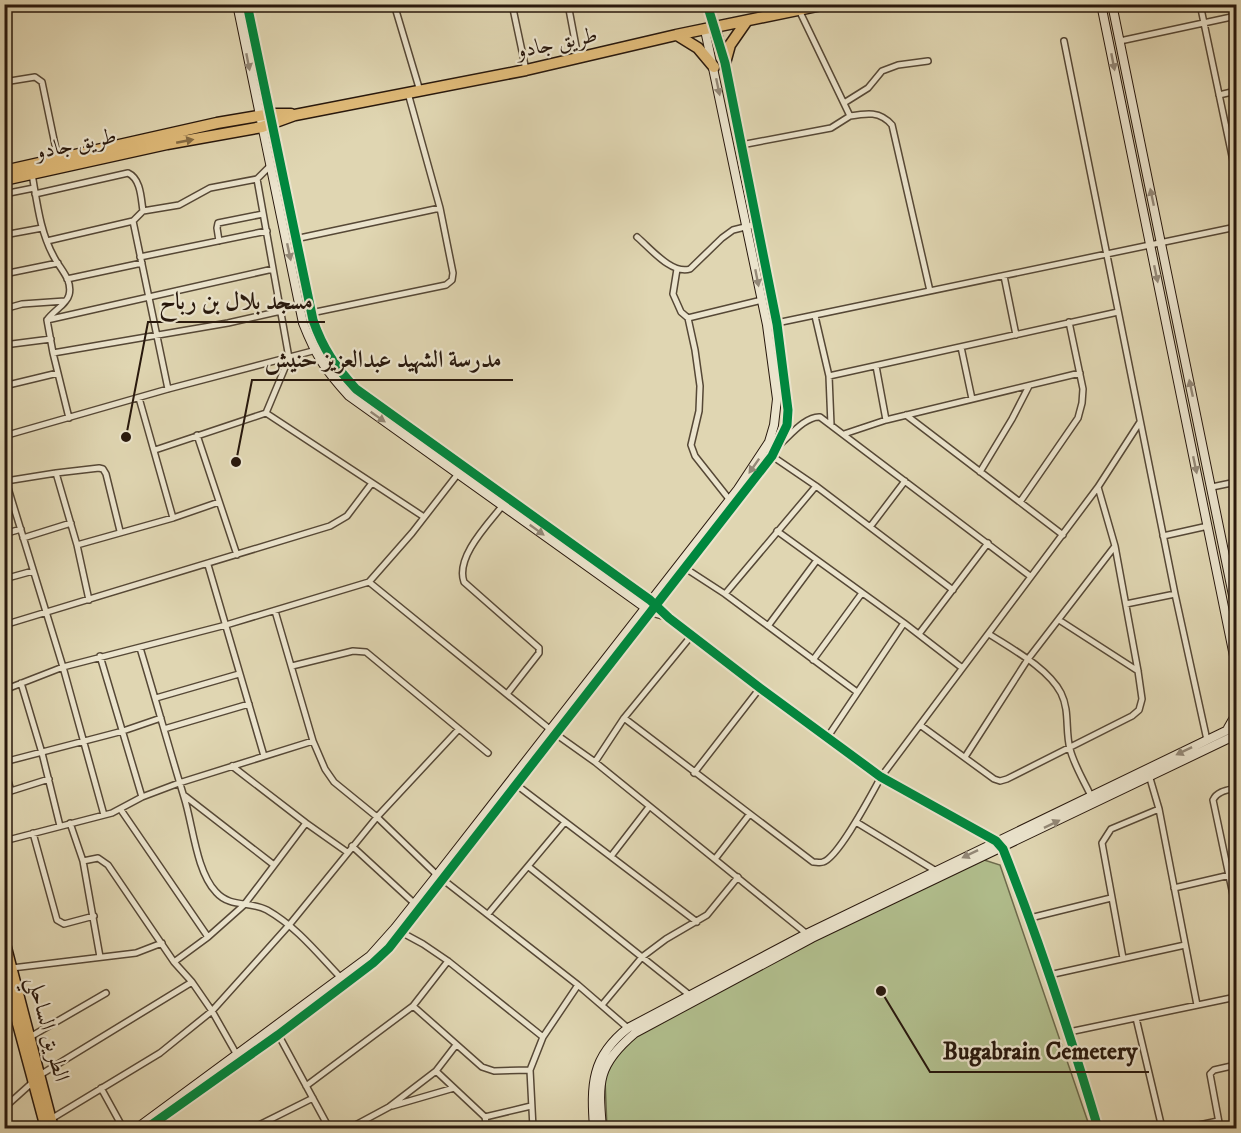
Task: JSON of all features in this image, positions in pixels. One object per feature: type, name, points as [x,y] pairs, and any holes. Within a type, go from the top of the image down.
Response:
[{"type":"highway","name":"طريق جادو","points":[[4,180],[266,120],[526,70],[676,35],[827,4]]},
{"type":"highway","points":[[725,63],[730,45],[746,22]]},
{"type":"highway","points":[[676,35],[698,48],[714,67]]},
{"type":"highway","name":"طريق جادو","points":[[4,171],[217,123],[266,120]]},
{"type":"highway","name":"الطريق الساحلي","points":[[4,940],[8,970],[50,1125]]},
{"type":"highway","name":"الطريق الساحلي","points":[[8,970],[30,1037],[37,1078]]},
{"type":"street","points":[[237,4],[311,313],[324,348],[334,366],[356,389],[650,600]]},
{"type":"street","points":[[247,4],[271,165],[303,322],[326,371],[349,396],[502,505],[651,608],[669,618],[881,777],[996,841],[1003,849],[1030,918],[1069,1032],[1098,1128]]},
{"type":"street","points":[[394,4],[420,91]]},
{"type":"street","points":[[512,4],[526,70]]},
{"type":"street","points":[[568,4],[579,59]]},
{"type":"street","points":[[651,608],[650,600],[765,450],[774,424],[777,399],[767,325],[714,67],[707,4]]},
{"type":"street","points":[[1101,4],[1236,666]]},
{"type":"street","points":[[1112,4],[1236,610]]},
{"type":"street","points":[[1200,4],[1236,176]]},
{"type":"street","points":[[800,10],[850,116]]},
{"type":"street","points":[[137,1128],[237,1055],[276,1031],[373,963],[651,608],[685,568],[778,446],[787,425],[788,411],[777,324],[725,63],[710,28],[709,15]]},
{"type":"street","points":[[1120,41],[1236,16]]},
{"type":"street","points":[[1064,41],[1163,536],[1207,740]]},
{"type":"street","points":[[843,103],[868,88],[882,71],[898,64],[928,60]]},
{"type":"street","points":[[4,82],[35,77],[42,82],[58,159]]},
{"type":"street","points":[[1219,95],[1236,91]]},
{"type":"street","points":[[311,313],[446,285],[452,280],[453,273],[440,208],[408,93]]},
{"type":"street","points":[[741,145],[831,128],[850,116],[868,113],[887,119],[892,125],[930,291]]},
{"type":"street","points":[[47,241],[133,221],[143,211],[179,205],[217,186],[257,179],[271,165]]},
{"type":"street","points":[[4,194],[35,191],[128,173],[133,175],[138,183],[143,211]]},
{"type":"street","points":[[32,174],[42,228],[67,279],[69,295],[66,301],[52,312],[48,320],[53,353],[69,418]]},
{"type":"street","points":[[155,450],[266,413],[289,358],[257,179]]},
{"type":"street","points":[[295,239],[440,208]]},
{"type":"street","points":[[219,241],[218,223],[263,214]]},
{"type":"street","points":[[133,221],[168,388]]},
{"type":"street","points":[[637,237],[677,269],[684,271],[690,269],[722,238],[733,231],[757,224]]},
{"type":"street","points":[[767,325],[1236,227]]},
{"type":"street","points":[[4,234],[42,228]]},
{"type":"street","points":[[67,279],[267,231]]},
{"type":"street","points":[[4,274],[58,263]]},
{"type":"street","points":[[48,320],[273,269]]},
{"type":"street","points":[[677,269],[673,294],[681,312],[688,318],[700,386],[699,411],[691,445],[695,456],[729,499]]},
{"type":"street","points":[[1004,276],[1016,334]]},
{"type":"street","points":[[688,318],[762,300]]},
{"type":"street","points":[[4,309],[22,304],[66,301]]},
{"type":"street","points":[[53,353],[281,311]]},
{"type":"street","points":[[829,376],[1118,312]]},
{"type":"street","points":[[815,316],[829,376],[831,425]]},
{"type":"street","points":[[1020,502],[1078,418],[1083,389],[1069,322]]},
{"type":"street","points":[[4,345],[51,339]]},
{"type":"street","points":[[961,347],[972,399]]},
{"type":"street","points":[[4,436],[168,388],[324,348]]},
{"type":"street","points":[[876,366],[886,420]]},
{"type":"street","points":[[4,386],[58,372]]},
{"type":"street","points":[[844,434],[886,420],[1080,373]]},
{"type":"street","points":[[980,472],[1029,386]]},
{"type":"street","points":[[138,398],[173,518]]},
{"type":"street","points":[[266,413],[424,517]]},
{"type":"street","points":[[906,415],[1063,535]]},
{"type":"street","points":[[778,446],[814,416],[820,417],[1030,576]]},
{"type":"street","points":[[624,718],[813,862],[822,863],[829,859],[856,822],[881,777],[961,667],[989,634],[1030,576],[1063,535],[1098,487],[1140,422]]},
{"type":"street","points":[[197,435],[237,555]]},
{"type":"street","points":[[772,456],[816,486],[953,590]]},
{"type":"street","points":[[4,690],[63,667],[226,625],[369,582],[464,466]]},
{"type":"street","points":[[104,815],[63,667],[5,478],[103,469],[120,531]]},
{"type":"street","points":[[56,473],[77,545],[89,600]]},
{"type":"street","points":[[870,527],[905,481]]},
{"type":"street","points":[[1212,487],[1236,482]]},
{"type":"street","points":[[4,625],[208,565],[340,521],[347,516],[372,483]]},
{"type":"street","points":[[725,594],[816,486]]},
{"type":"street","points":[[920,725],[994,779],[1000,781],[1070,749],[1139,710],[1142,699],[1126,604],[1115,546],[1098,487]]},
{"type":"street","points":[[77,545],[120,531],[173,518],[219,502]]},
{"type":"street","points":[[502,505],[471,547],[462,568],[462,576],[464,582],[539,648],[539,653],[507,694]]},
{"type":"street","points":[[23,538],[71,524]]},
{"type":"street","points":[[1163,536],[1208,526]]},
{"type":"street","points":[[4,534],[21,529]]},
{"type":"street","points":[[777,531],[904,622],[961,667]]},
{"type":"street","points":[[919,634],[987,543]]},
{"type":"street","points":[[965,758],[1028,659],[1115,546]]},
{"type":"street","points":[[768,626],[817,560]]},
{"type":"street","points":[[208,565],[264,756]]},
{"type":"street","points":[[685,568],[725,594],[857,692]]},
{"type":"street","points":[[4,579],[33,571]]},
{"type":"street","points":[[369,582],[809,936]]},
{"type":"street","points":[[813,660],[862,593]]},
{"type":"street","points":[[1126,604],[1175,594]]},
{"type":"street","points":[[275,611],[313,741],[325,769],[334,782],[377,817],[440,876],[578,985],[632,1031]]},
{"type":"street","points":[[1059,620],[1138,671]]},
{"type":"street","points":[[827,738],[904,622]]},
{"type":"street","points":[[989,634],[1028,659],[1054,682],[1062,694],[1070,749],[1091,796]]},
{"type":"street","points":[[595,762],[624,718],[692,635]]},
{"type":"street","points":[[140,648],[184,796],[202,867],[209,881],[224,899],[234,904],[265,909],[290,924],[341,978]]},
{"type":"street","points":[[292,666],[353,651],[366,652],[488,753]]},
{"type":"street","points":[[100,657],[142,797]]},
{"type":"street","points":[[156,698],[239,675]]},
{"type":"street","points":[[21,683],[42,753],[60,826]]},
{"type":"street","points":[[694,773],[760,688]]},
{"type":"street","points":[[164,729],[249,704]]},
{"type":"street","points":[[1225,736],[1236,714]]},
{"type":"street","points":[[4,762],[161,718]]},
{"type":"street","points":[[594,1128],[591,1094],[593,1078],[598,1062],[616,1038],[936,871],[1091,796],[1148,773],[1225,736],[1236,726]]},
{"type":"street","points":[[50,1125],[101,1088],[160,1053],[212,1011],[290,924],[377,817],[459,729]]},
{"type":"street","points":[[809,936],[1003,849],[1207,740],[1236,735]]},
{"type":"street","points":[[1225,736],[1236,742]]},
{"type":"street","points":[[4,841],[121,810],[142,797],[179,783],[313,741]]},
{"type":"street","points":[[232,766],[347,852]]},
{"type":"street","points":[[4,767],[11,791],[49,779]]},
{"type":"street","points":[[1148,773],[1159,809],[1197,1005]]},
{"type":"street","points":[[514,783],[612,855],[697,922]]},
{"type":"street","points":[[1236,788],[1220,792],[1213,800],[1236,909]]},
{"type":"street","points":[[184,796],[274,864]]},
{"type":"street","points":[[612,855],[649,807]]},
{"type":"street","points":[[1123,958],[1102,843],[1105,835],[1111,829],[1159,809]]},
{"type":"street","points":[[121,810],[208,937]]},
{"type":"street","points":[[715,859],[749,815]]},
{"type":"street","points":[[488,914],[565,822]]},
{"type":"street","points":[[856,822],[936,871]]},
{"type":"street","points":[[70,823],[83,861],[100,957]]},
{"type":"street","points":[[174,962],[208,937],[244,905],[306,823]]},
{"type":"street","points":[[33,833],[57,920],[64,924],[94,916]]},
{"type":"street","points":[[352,846],[417,905]]},
{"type":"street","points":[[83,861],[98,858],[108,865],[174,962],[192,982],[212,1011],[237,1055]]},
{"type":"street","points":[[529,867],[693,998]]},
{"type":"street","points":[[1174,888],[1230,875]]},
{"type":"street","points":[[602,1005],[642,957],[666,939],[707,915],[738,877]]},
{"type":"street","points":[[1030,918],[1111,898]]},
{"type":"street","points":[[398,930],[448,961],[543,1037]]},
{"type":"street","points":[[151,1127],[276,1031],[370,956],[398,930]]},
{"type":"street","points":[[8,970],[136,953],[162,943]]},
{"type":"street","points":[[1049,975],[1185,945]]},
{"type":"street","points":[[306,1086],[413,1006],[448,961]]},
{"type":"street","points":[[4,1108],[37,1078],[192,982]]},
{"type":"street","points":[[533,1128],[530,1070],[543,1037],[578,985]]},
{"type":"street","points":[[30,1037],[106,993]]},
{"type":"street","points":[[1069,1032],[1236,997]]},
{"type":"street","points":[[413,1006],[482,1067],[494,1071],[530,1070]]},
{"type":"street","points":[[1136,1017],[1162,1128]]},
{"type":"street","points":[[276,1031],[329,1128]]},
{"type":"street","points":[[602,1128],[599,1095],[601,1079],[606,1065],[632,1031]]},
{"type":"street","points":[[350,1128],[388,1107],[436,1071],[456,1045]]},
{"type":"street","points":[[1220,1128],[1210,1074],[1214,1070],[1236,1065]]},
{"type":"street","points":[[436,1071],[485,1117],[487,1128]]},
{"type":"street","points":[[101,1088],[123,1128]]},
{"type":"street","points":[[388,1107],[454,1088]]},
{"type":"street","points":[[4,1094],[10,1102]]},
{"type":"street","points":[[253,1128],[313,1098]]},
{"type":"street","points":[[485,1117],[531,1106]]},
{"type":"street","points":[[1185,1128],[1218,1120]]},
{"type":"green space","points":[[981,859],[1000,865],[1090,1128],[645,1128],[644,1123],[607,1128],[605,1079],[610,1064],[631,1037],[806,944]]},
{"type":"cycle path","points":[[247,4],[313,320],[325,349],[336,365],[356,389],[650,600],[669,618],[760,688],[881,777],[996,841],[1003,849],[1041,952],[1098,1128]]},
{"type":"cycle path","points":[[147,1128],[278,1035],[373,963],[389,948],[772,456],[787,425],[788,410],[777,324],[725,63],[707,4]]},
{"type":"place","name":"مسجد بلال بن رباح","points":[[126,437]]},
{"type":"place","name":"مدرسة الشهيد عبدالعزيز حنيش","points":[[236,462]]},
{"type":"place","name":"Bugabrain Cemetery","points":[[881,991]]}]
